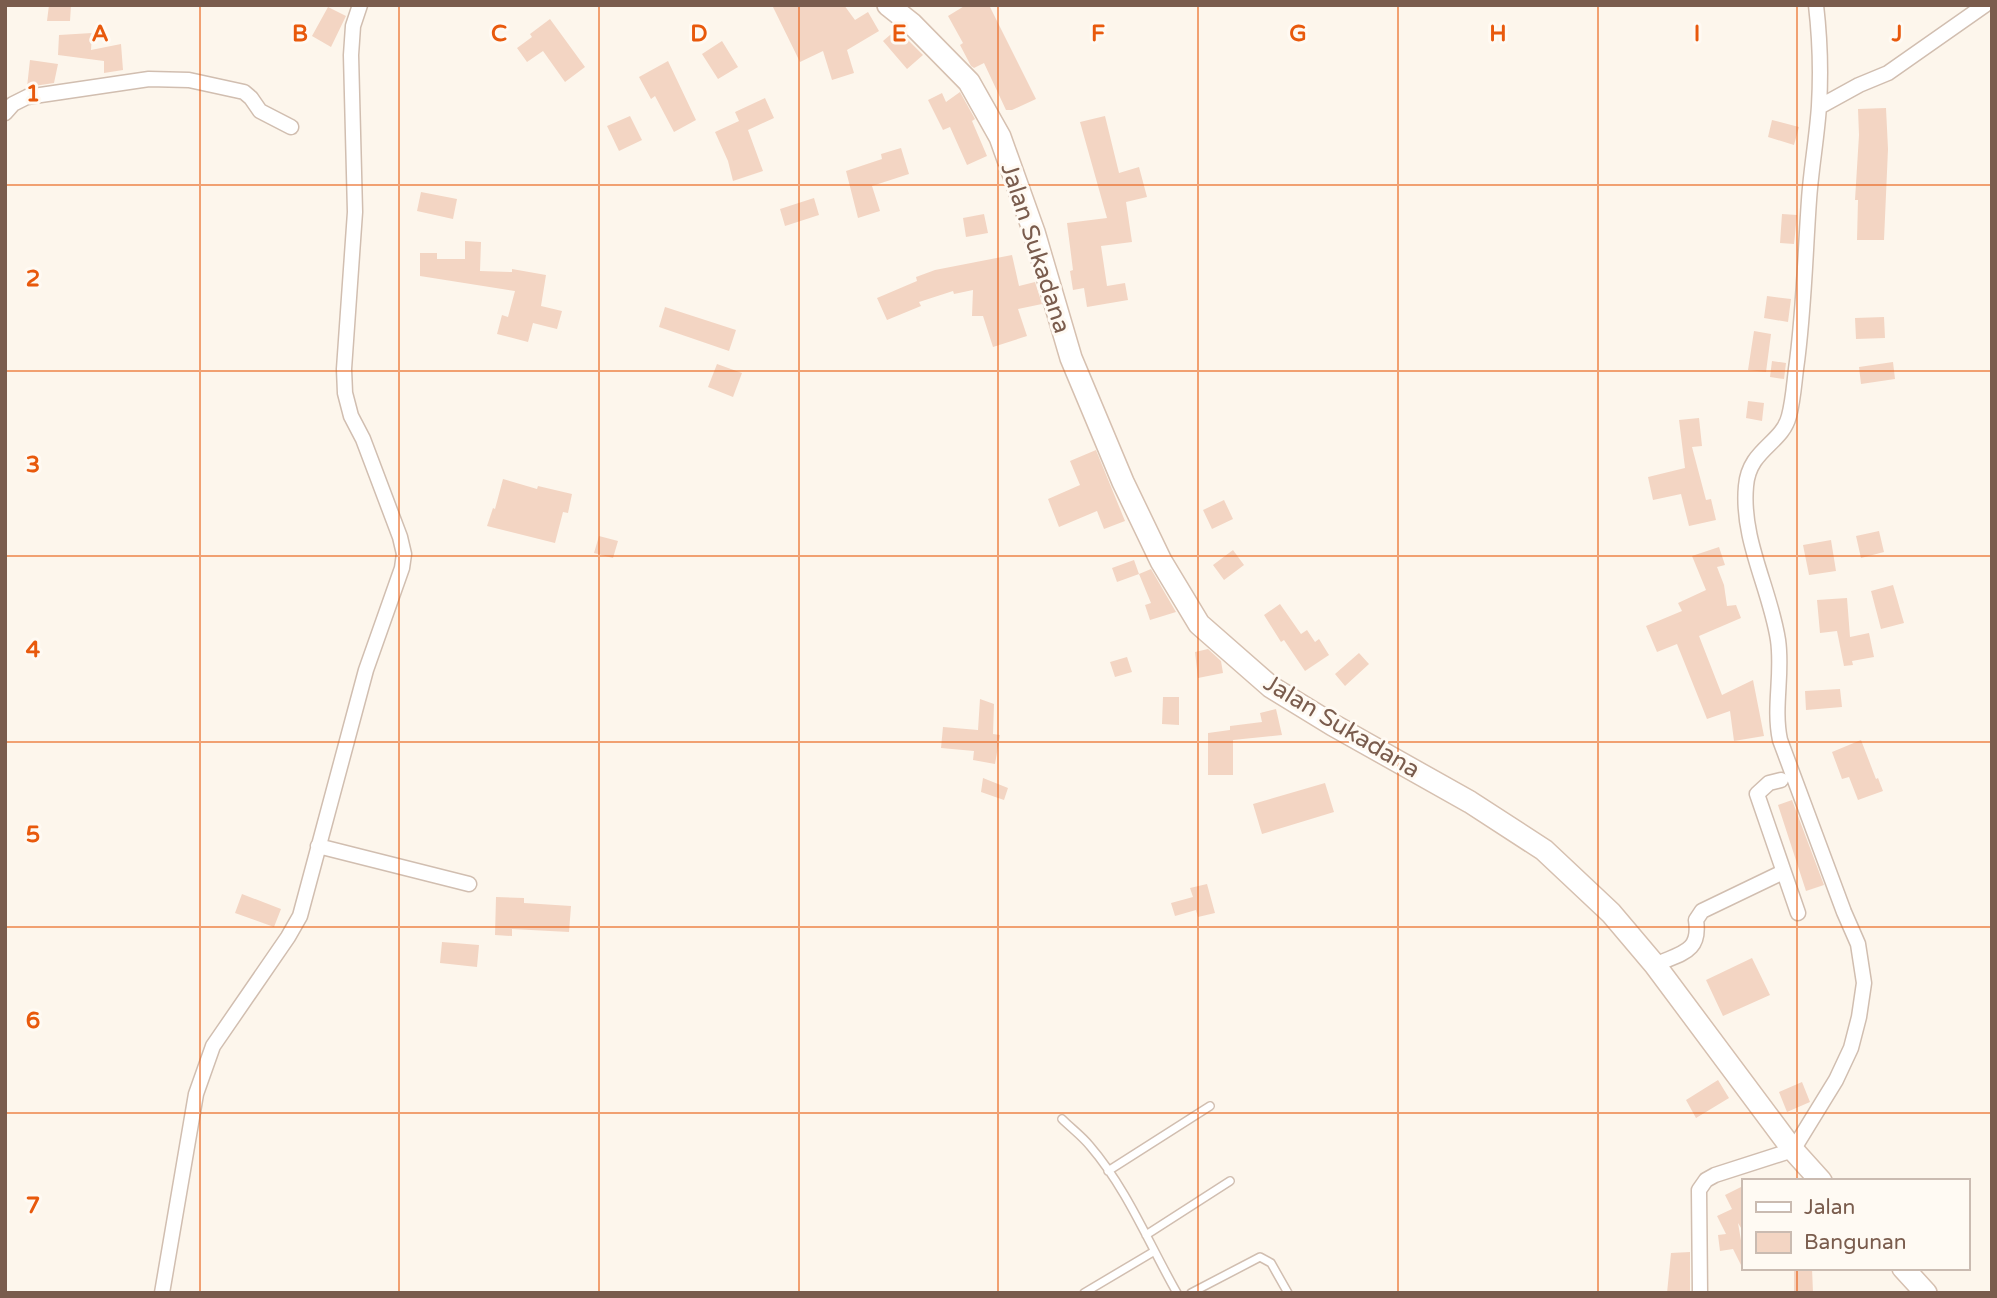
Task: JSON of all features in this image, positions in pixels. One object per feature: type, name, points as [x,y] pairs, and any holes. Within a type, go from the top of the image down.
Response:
[{"type":"main road","name":"Jalan Sukadana","points":[[888,5],[912,24],[969,82],[1000,137],[1034,232],[1071,358],[1123,482],[1150,538],[1199,624],[1271,687],[1470,802],[1544,850],[1611,913],[1655,965],[1793,1150],[1819,1179]]},
{"type":"main road","points":[[1905,1270],[1926,1293]]},
{"type":"street","points":[[162,1293],[196,1094],[213,1046],[300,916],[366,670],[404,554],[401,537],[363,439],[351,416],[345,393],[344,369],[355,212],[351,55],[353,26],[360,5]]},
{"type":"street","points":[[1700,1293],[1699,1190],[1706,1180],[1715,1175],[1793,1150],[1836,1080],[1851,1048],[1864,983],[1858,944],[1780,740],[1776,723],[1780,676],[1779,642],[1747,523],[1745,498],[1748,470],[1769,442],[1780,434],[1790,414],[1801,334],[1810,184],[1819,107],[1821,51],[1816,5]]},
{"type":"street","points":[[1819,107],[1888,73],[1985,5]]},
{"type":"street","points":[[5,113],[13,104],[27,97],[149,79],[189,80],[244,92],[260,111],[291,127]]},
{"type":"street","points":[[1781,780],[1769,783],[1757,794],[1798,913]]},
{"type":"street","points":[[318,846],[469,884]]},
{"type":"street","points":[[1655,965],[1689,949],[1695,943],[1696,920],[1702,911],[1783,872]]},
{"type":"lane","points":[[1108,1171],[1210,1107]]},
{"type":"lane","points":[[1062,1119],[1089,1144],[1108,1171],[1177,1293]]},
{"type":"lane","points":[[1146,1235],[1230,1181]]},
{"type":"lane","points":[[1084,1293],[1153,1252]]},
{"type":"lane","points":[[1191,1293],[1259,1257],[1271,1263],[1288,1293]]},
{"type":"building","points":[[49,5],[71,5],[70,21],[47,21]]},
{"type":"building","points":[[772,5],[844,5],[855,20],[868,12],[879,31],[847,50],[854,73],[832,80],[823,51],[800,62]]},
{"type":"building","points":[[966,5],[989,5],[1036,99],[1006,110],[984,63],[974,68],[971,66],[960,45],[963,43],[948,16]]},
{"type":"building","points":[[328,7],[346,16],[331,47],[312,36]]},
{"type":"building","points":[[550,19],[585,67],[565,82],[543,51],[527,62],[517,48]]},
{"type":"building","points":[[897,29],[923,55],[907,69],[883,41]]},
{"type":"building","points":[[92,33],[91,50],[121,44],[123,70],[104,73],[104,61],[58,55],[59,35]]},
{"type":"building","points":[[722,41],[738,67],[718,79],[702,54]]},
{"type":"building","points":[[30,60],[58,64],[54,83],[27,87]]},
{"type":"building","points":[[668,61],[696,120],[674,132],[655,96],[651,99],[639,77]]},
{"type":"building","points":[[960,92],[975,119],[972,121],[987,156],[967,165],[950,127],[943,130],[928,100],[942,93],[946,102]]},
{"type":"building","points":[[765,98],[774,118],[748,130],[763,171],[733,181],[728,161],[715,132],[739,121],[735,112]]},
{"type":"building","points":[[1886,108],[1888,149],[1884,240],[1857,240],[1858,200],[1855,200],[1858,109]]},
{"type":"building","points":[[630,116],[642,140],[619,151],[607,126]]},
{"type":"building","points":[[1105,116],[1119,173],[1139,167],[1147,197],[1126,202],[1132,242],[1101,246],[1107,286],[1125,283],[1128,300],[1087,307],[1084,288],[1073,290],[1067,223],[1107,218],[1080,122]]},
{"type":"building","points":[[1772,120],[1799,127],[1794,145],[1768,137]]},
{"type":"building","points":[[901,148],[909,174],[872,186],[880,211],[858,218],[846,171],[882,159],[881,154]]},
{"type":"building","points":[[421,192],[457,199],[453,219],[417,211]]},
{"type":"building","points":[[814,198],[819,215],[785,226],[780,209]]},
{"type":"building","points":[[984,214],[988,233],[966,237],[963,218]]},
{"type":"building","points":[[1782,214],[1797,215],[1794,244],[1780,243]]},
{"type":"building","points":[[465,241],[481,242],[480,271],[512,272],[512,269],[546,275],[541,306],[562,311],[557,329],[533,323],[528,342],[497,334],[502,315],[508,317],[515,291],[420,276],[420,253],[437,253],[437,259],[465,259]]},
{"type":"building","points":[[1012,255],[1019,286],[1035,282],[1042,304],[1018,309],[1027,336],[993,347],[983,316],[972,316],[973,290],[954,294],[953,291],[919,302],[921,306],[887,320],[877,298],[935,270]]},
{"type":"building","points":[[1767,296],[1791,299],[1788,322],[1764,318]]},
{"type":"building","points":[[665,307],[736,330],[729,351],[659,327]]},
{"type":"building","points":[[1884,317],[1885,338],[1856,339],[1855,318]]},
{"type":"building","points":[[1754,331],[1771,334],[1766,372],[1748,370]]},
{"type":"building","points":[[1772,361],[1786,363],[1784,379],[1770,377]]},
{"type":"building","points":[[1893,362],[1895,379],[1861,384],[1859,367]]},
{"type":"building","points":[[717,364],[742,373],[733,397],[708,387]]},
{"type":"building","points":[[1748,401],[1764,403],[1762,421],[1746,418]]},
{"type":"building","points":[[1699,418],[1702,446],[1692,447],[1706,500],[1711,499],[1716,520],[1689,526],[1681,494],[1653,500],[1648,477],[1685,468],[1679,420]]},
{"type":"building","points":[[1096,450],[1125,521],[1104,529],[1097,511],[1059,527],[1048,499],[1080,485],[1070,461]]},
{"type":"building","points":[[503,479],[537,489],[538,486],[572,494],[568,513],[563,512],[555,543],[487,526]]},
{"type":"building","points":[[1224,500],[1233,519],[1212,529],[1203,510]]},
{"type":"building","points":[[1879,531],[1884,552],[1861,558],[1856,536]]},
{"type":"building","points":[[599,536],[618,541],[613,558],[594,553]]},
{"type":"building","points":[[1831,540],[1836,571],[1809,575],[1803,545]]},
{"type":"building","points":[[1719,547],[1725,565],[1717,567],[1724,585],[1727,606],[1736,605],[1741,618],[1699,636],[1722,695],[1753,680],[1764,736],[1734,741],[1730,711],[1707,719],[1677,644],[1657,652],[1646,626],[1682,611],[1678,603],[1706,590],[1692,556]]},
{"type":"building","points":[[1233,550],[1244,565],[1224,580],[1213,565]]},
{"type":"building","points":[[1134,560],[1139,574],[1117,582],[1112,568]]},
{"type":"building","points":[[1151,569],[1176,612],[1150,620],[1145,605],[1151,603],[1139,574]]},
{"type":"building","points":[[1893,585],[1904,623],[1881,629],[1871,591]]},
{"type":"building","points":[[1847,598],[1850,637],[1869,633],[1874,657],[1852,661],[1853,665],[1844,666],[1837,631],[1820,633],[1817,600]]},
{"type":"building","points":[[1280,604],[1301,634],[1307,630],[1315,642],[1319,639],[1329,655],[1305,671],[1284,640],[1281,642],[1264,615]]},
{"type":"building","points":[[1208,649],[1221,661],[1223,673],[1198,678],[1195,652]]},
{"type":"building","points":[[1359,653],[1369,664],[1345,686],[1335,674]]},
{"type":"building","points":[[1127,657],[1132,672],[1115,677],[1110,662]]},
{"type":"building","points":[[1840,689],[1842,707],[1806,710],[1805,691]]},
{"type":"building","points":[[1163,697],[1179,697],[1179,725],[1162,724]]},
{"type":"building","points":[[980,699],[994,704],[993,734],[1000,735],[995,764],[973,760],[974,751],[941,748],[943,727],[978,730]]},
{"type":"building","points":[[1276,709],[1282,735],[1233,740],[1233,775],[1208,775],[1208,733],[1230,730],[1230,726],[1262,722],[1260,713]]},
{"type":"building","points":[[1861,740],[1883,791],[1858,800],[1849,777],[1842,779],[1832,752]]},
{"type":"building","points":[[983,778],[1008,788],[1004,800],[981,792]]},
{"type":"building","points":[[1325,783],[1334,812],[1262,834],[1253,804]]},
{"type":"building","points":[[1792,800],[1824,885],[1806,891],[1778,805]]},
{"type":"building","points":[[1207,884],[1215,913],[1198,917],[1196,910],[1175,916],[1171,903],[1193,897],[1190,888]]},
{"type":"building","points":[[242,894],[281,909],[274,927],[235,913]]},
{"type":"building","points":[[496,897],[524,898],[524,903],[571,906],[569,932],[512,929],[512,936],[495,935]]},
{"type":"building","points":[[442,942],[479,945],[477,967],[440,963]]},
{"type":"building","points":[[1752,958],[1770,995],[1723,1016],[1706,980]]},
{"type":"building","points":[[1718,1080],[1729,1098],[1696,1118],[1686,1100]]},
{"type":"building","points":[[1802,1082],[1810,1102],[1787,1112],[1779,1092]]},
{"type":"building","points":[[1742,1186],[1742,1229],[1738,1223],[1742,1267],[1733,1249],[1720,1251],[1718,1235],[1726,1234],[1717,1216],[1732,1209],[1725,1195]]},
{"type":"building","points":[[1690,1252],[1690,1293],[1667,1293],[1671,1253]]},
{"type":"building","points":[[1794,1270],[1812,1270],[1813,1293],[1794,1293]]}]
